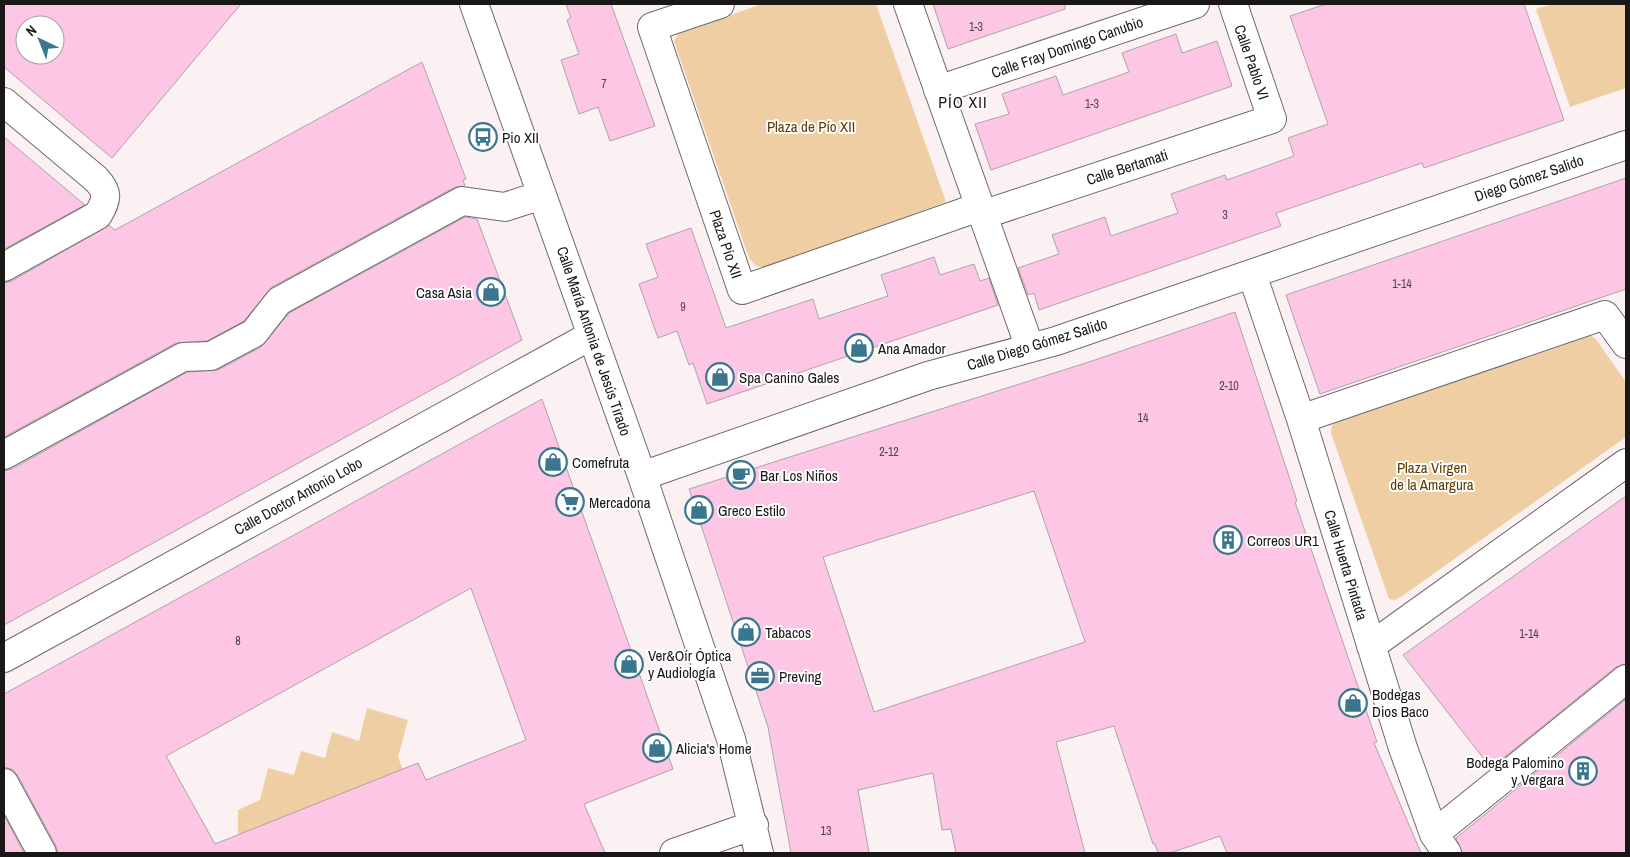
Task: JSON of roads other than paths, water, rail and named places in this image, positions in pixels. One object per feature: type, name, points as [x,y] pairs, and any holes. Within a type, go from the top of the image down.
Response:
[{"type":"street","name":"Calle María Antonia de Jesús Tirado","points":[[474,4],[642,476],[731,739],[760,853]]},
{"type":"street","name":"Plaza Pío XII","points":[[720,4],[652,27],[742,290],[980,211]]},
{"type":"street","points":[[908,4],[1030,348]]},
{"type":"street","name":"Calle Fray Domingo Canubio","points":[[938,90],[1195,4]]},
{"type":"street","name":"Calle Pablo VI","points":[[1232,4],[1272,119]]},
{"type":"street","points":[[4,102],[96,179],[105,188],[106,202],[98,215],[4,267]]},
{"type":"street","name":"Calle Bertamati","points":[[980,211],[1272,119]]},
{"type":"street","name":"Diego Gómez Salido","points":[[1432,211],[1626,145]]},
{"type":"street","points":[[4,455],[183,357],[210,356],[254,333],[279,302],[462,201],[505,207],[542,195]]},
{"type":"street","name":"Calle Diego Gómez Salido","points":[[642,476],[928,376],[1030,348],[1252,274],[1432,211]]},
{"type":"street","name":"Calle Huerta Pintada","points":[[1252,274],[1301,419],[1371,646],[1440,843]]},
{"type":"street","points":[[1301,419],[1605,315],[1626,344]]},
{"type":"street","name":"Calle Doctor Antonio Lobo","points":[[4,658],[592,334]]},
{"type":"street","points":[[1371,646],[1626,463]]},
{"type":"street","points":[[1440,843],[1626,680]]},
{"type":"street","points":[[4,783],[42,853]]},
{"type":"street","points":[[674,853],[754,825]]},
{"type":"place","name":"Pio XII","points":[[483,137]]},
{"type":"place","name":"Casa Asia","points":[[491,292]]},
{"type":"place","name":"Ana Amador","points":[[859,348]]},
{"type":"place","name":"Spa Canino Gales","points":[[720,377]]},
{"type":"place","name":"Comefruta","points":[[553,462]]},
{"type":"place","name":"Bar Los Niños","points":[[741,475]]},
{"type":"place","name":"Mercadona","points":[[570,502]]},
{"type":"place","name":"Greco Estilo","points":[[699,510]]},
{"type":"place","name":"Correos UR1","points":[[1228,540]]},
{"type":"place","name":"Tabacos","points":[[746,632]]},
{"type":"place","name":"Ver&Oír Óptica y Audiología","points":[[629,664]]},
{"type":"place","name":"Preving","points":[[760,676]]},
{"type":"place","name":"Bodegas Dios Baco","points":[[1353,703]]},
{"type":"place","name":"Alicia's Home","points":[[657,748]]},
{"type":"place","name":"Bodega Palomino y Vergara","points":[[1583,771]]},
{"type":"district","name":"PÍO XII","points":[[963,102]]},
{"type":"park label","name":"Plaza de Pío XII","points":[[811,126]]},
{"type":"park label","name":"Plaza Virgen de la Amargura","points":[[1432,476]]}]
